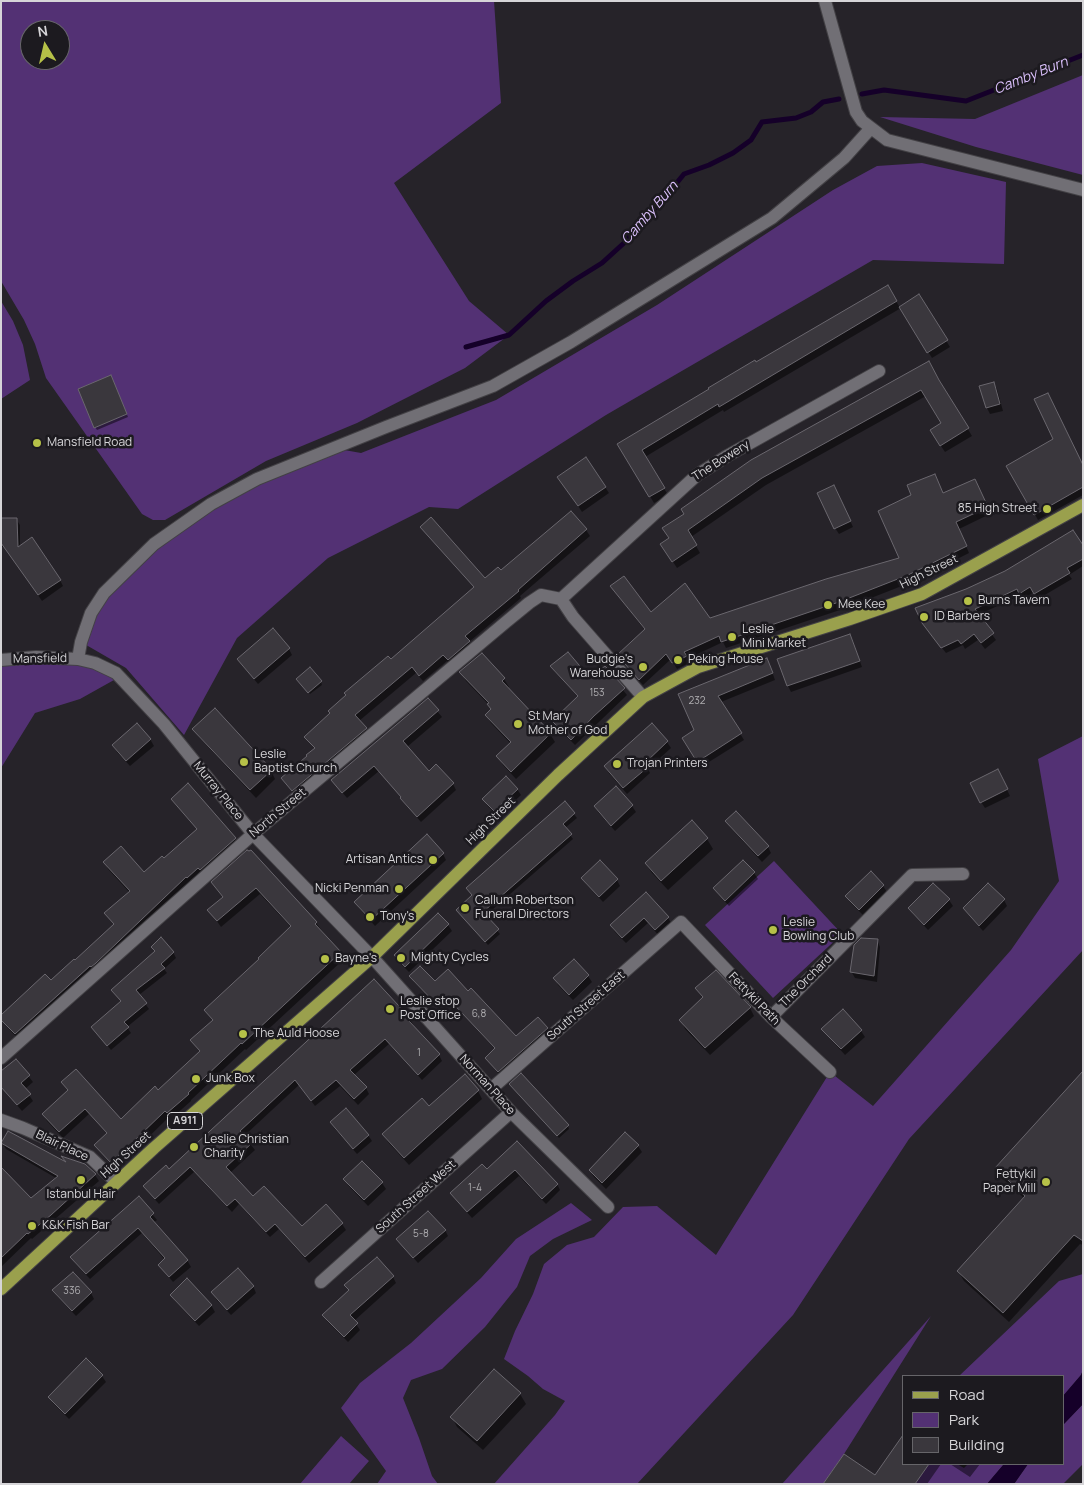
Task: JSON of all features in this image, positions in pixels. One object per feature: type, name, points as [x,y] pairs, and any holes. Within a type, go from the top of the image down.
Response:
[{"type":"main road","name":"High Street","points":[[1,1289],[116,1182],[372,957],[558,775],[643,696],[698,666],[850,619],[922,594],[1083,505]]},
{"type":"street","points":[[825,1],[856,112],[862,121],[887,140],[1083,190]]},
{"type":"street","points":[[78,659],[81,642],[91,612],[104,593],[154,544],[203,509],[257,478],[493,386],[562,347],[772,218],[844,158],[871,128]]},
{"type":"street","name":"The Bowery","points":[[561,600],[697,475],[727,456],[879,371]]},
{"type":"street","name":"North Street","points":[[1,1058],[253,834],[529,602],[541,595],[561,600]]},
{"type":"street","points":[[561,600],[573,617],[643,696]]},
{"type":"street","name":"Mansfield","points":[[1,660],[36,657],[78,659]]},
{"type":"street","name":"Murray Place","points":[[78,659],[95,663],[116,673],[164,724],[253,834],[372,957]]},
{"type":"street","name":"The Orchard","points":[[771,1017],[912,875],[963,874]]},
{"type":"street","name":"Fettykil Path","points":[[681,922],[771,1017],[830,1072]]},
{"type":"street","name":"South Street East","points":[[491,1089],[681,922]]},
{"type":"street","name":"Norman Place","points":[[372,957],[512,1112],[608,1207]]},
{"type":"street","name":"South Street West","points":[[320,1282],[512,1112]]},
{"type":"street","name":"Blair Place","points":[[1,1120],[90,1157],[116,1182]]},
{"type":"green space","points":[[1,1],[494,1],[501,103],[394,183],[469,301],[509,335],[465,368],[357,423],[266,461],[165,520],[153,520],[142,514],[46,378],[35,344],[24,320],[1,281]]},
{"type":"green space","points":[[1083,75],[1083,175],[976,147],[880,117],[975,119]]},
{"type":"green space","points":[[922,163],[1006,182],[1004,264],[873,260],[606,415],[458,509],[429,507],[328,558],[237,638],[184,735],[126,668],[81,642],[104,593],[211,504],[333,448],[361,453],[496,400],[657,305],[833,190],[877,166]]},
{"type":"green space","points":[[1,301],[13,321],[23,345],[30,380],[1,399]]},
{"type":"green space","points":[[36,657],[116,673],[114,680],[80,699],[35,713],[1,768],[1,660]]},
{"type":"green space","points":[[1083,736],[1083,950],[909,1139],[793,1315],[637,1484],[494,1484],[555,1415],[565,1401],[543,1389],[504,1359],[533,1294],[544,1264],[567,1245],[594,1237],[623,1207],[657,1206],[716,1255],[830,1072],[873,1106],[1011,950],[1059,881],[1038,759]]},
{"type":"green space","name":"Leslie Bowling Club","points":[[774,861],[842,934],[773,998],[705,925]]},
{"type":"green space","points":[[571,1203],[592,1220],[553,1239],[530,1256],[517,1287],[485,1327],[442,1369],[411,1380],[403,1398],[432,1476],[438,1484],[377,1484],[386,1471],[341,1408],[360,1383],[411,1343],[481,1278],[516,1239]]},
{"type":"green space","points":[[1083,1274],[1083,1370],[1064,1395],[1064,1375],[960,1375],[1059,1281]]},
{"type":"green space","points":[[931,1316],[823,1484],[782,1484]]},
{"type":"green space","points":[[1083,1404],[1083,1464],[1063,1484],[1014,1484],[1027,1465],[1064,1465],[1064,1424]]},
{"type":"green space","points":[[341,1436],[369,1461],[349,1484],[300,1484]]},
{"type":"green space","points":[[928,1465],[959,1465],[964,1468],[967,1465],[1003,1465],[987,1484],[915,1484]]},
{"type":"shaded area","points":[[1083,1370],[1083,1404],[1064,1424],[1064,1395]]},
{"type":"shaded area","points":[[1003,1465],[1027,1465],[1014,1484],[987,1484]]},
{"type":"building","points":[[888,285],[897,301],[719,407],[718,404],[642,450],[665,488],[649,497],[617,444],[755,360],[756,362]]},
{"type":"building","points":[[919,294],[948,340],[927,353],[899,307]]},
{"type":"building","points":[[929,361],[969,428],[940,446],[930,430],[941,423],[921,390],[762,478],[688,530],[697,545],[672,562],[660,544],[669,538],[662,528],[684,514],[681,509],[751,460]]},
{"type":"building","points":[[111,375],[127,414],[94,428],[78,389]]},
{"type":"building","points":[[994,382],[1000,404],[986,408],[979,386]]},
{"type":"building","points":[[1048,393],[1083,465],[1083,487],[1034,515],[1006,466],[1053,439],[1034,399]]},
{"type":"building","points":[[586,457],[606,487],[578,506],[557,477]]},
{"type":"building","points":[[935,474],[943,493],[975,479],[988,507],[956,522],[967,546],[908,575],[839,602],[721,642],[719,636],[684,652],[687,656],[672,663],[666,654],[639,680],[617,655],[645,629],[610,586],[624,576],[651,612],[685,583],[710,618],[826,579],[899,558],[878,511],[911,495],[907,485]]},
{"type":"building","points":[[834,485],[851,521],[834,529],[817,493]]},
{"type":"building","points":[[571,511],[587,529],[519,591],[465,636],[470,641],[448,660],[443,655],[419,676],[412,667],[355,715],[367,728],[292,791],[281,778],[315,748],[304,737],[330,713],[328,711],[346,695],[344,693],[388,656],[391,659],[474,587],[420,527],[431,517],[485,578],[498,567],[501,570]]},
{"type":"building","points":[[1,518],[17,518],[18,547],[32,537],[61,580],[38,595],[1,543]]},
{"type":"building","points":[[1073,530],[1083,545],[1083,559],[1067,568],[1070,573],[1034,594],[1030,587],[1019,594],[1017,589],[975,609],[994,633],[981,643],[974,634],[961,644],[958,640],[941,648],[922,623],[915,608],[966,589],[1005,571]]},
{"type":"building","points":[[273,628],[290,648],[254,679],[237,659]]},
{"type":"building","points":[[850,634],[860,661],[787,686],[777,659]]},
{"type":"building","points":[[568,652],[590,678],[605,666],[625,688],[571,740],[552,721],[578,696],[550,666]]},
{"type":"building","name":"St Mary Mother of God","points":[[482,653],[505,678],[502,681],[551,733],[511,772],[496,756],[511,742],[485,715],[491,709],[487,704],[489,703],[459,672]]},
{"type":"building","points":[[767,658],[773,673],[718,696],[742,733],[697,762],[682,738],[694,730],[678,694]]},
{"type":"building","points":[[310,667],[322,681],[308,693],[296,679]]},
{"type":"building","points":[[428,698],[439,710],[403,741],[429,771],[436,764],[454,783],[417,817],[374,766],[342,793],[331,780]]},
{"type":"building","points":[[215,708],[272,770],[250,790],[192,729]]},
{"type":"building","points":[[137,723],[151,739],[126,761],[112,745]]},
{"type":"building","points":[[652,723],[668,741],[645,763],[648,767],[623,788],[604,766]]},
{"type":"building","points":[[998,769],[1008,789],[980,803],[970,783]]},
{"type":"building","points":[[506,776],[518,789],[494,811],[482,799]]},
{"type":"building","points":[[188,783],[236,838],[200,870],[198,868],[186,877],[96,963],[90,966],[15,1034],[1,1020],[1,1015],[45,974],[51,980],[114,924],[104,913],[130,891],[103,862],[121,846],[144,872],[162,856],[164,858],[197,829],[171,799]]},
{"type":"building","points":[[616,786],[633,805],[611,826],[594,806]]},
{"type":"building","points":[[565,801],[575,813],[563,824],[572,834],[483,912],[499,929],[485,942],[456,910],[472,895],[466,888]]},
{"type":"building","points":[[736,811],[769,846],[758,856],[725,821]]},
{"type":"building","points":[[692,820],[708,838],[661,881],[645,863]]},
{"type":"building","points":[[427,834],[444,853],[371,920],[354,902]]},
{"type":"building","points":[[247,850],[251,850],[317,922],[315,924],[341,952],[241,1043],[189,1094],[167,1113],[165,1111],[111,1163],[94,1145],[107,1133],[85,1109],[59,1132],[42,1114],[68,1090],[61,1082],[76,1069],[121,1119],[155,1086],[158,1090],[200,1051],[190,1040],[213,1020],[204,1010],[259,959],[291,926],[256,888],[217,921],[207,910],[223,897],[211,882]]},
{"type":"building","points":[[600,860],[618,879],[599,897],[581,878]]},
{"type":"building","points":[[743,860],[755,872],[725,901],[713,888]]},
{"type":"building","points":[[871,871],[884,885],[859,910],[845,896]]},
{"type":"building","points":[[933,883],[950,899],[924,925],[908,908]]},
{"type":"building","points":[[988,883],[1005,899],[979,926],[963,908]]},
{"type":"building","points":[[646,892],[669,917],[655,930],[644,918],[622,938],[610,925]]},
{"type":"building","points":[[438,913],[449,924],[405,967],[394,955]]},
{"type":"building","points":[[161,937],[174,952],[161,964],[165,968],[136,990],[147,1003],[124,1022],[129,1027],[107,1046],[91,1027],[121,1001],[111,990],[155,951],[151,947]]},
{"type":"building","points":[[861,938],[878,939],[874,976],[850,972],[854,945]]},
{"type":"building","points":[[574,959],[589,975],[569,995],[553,978]]},
{"type":"building","points":[[420,966],[435,981],[448,969],[468,991],[471,988],[516,1036],[538,1017],[548,1028],[498,1072],[485,1058],[495,1048],[445,995],[436,1004],[409,976]]},
{"type":"building","points":[[716,970],[751,1007],[705,1048],[679,1020],[703,997],[695,988]]},
{"type":"building","points":[[374,979],[440,1054],[418,1075],[385,1039],[350,1070],[367,1087],[354,1099],[336,1080],[311,1101],[295,1080],[240,1131],[252,1143],[226,1167],[253,1196],[264,1186],[302,1226],[326,1204],[343,1223],[305,1257],[275,1224],[266,1232],[235,1199],[227,1206],[190,1167],[155,1199],[143,1186],[166,1165],[169,1169]]},
{"type":"building","points":[[843,1009],[862,1030],[841,1049],[821,1029]]},
{"type":"building","points":[[16,1059],[30,1075],[21,1083],[31,1094],[17,1105],[1,1087],[1,1071]]},
{"type":"building","name":"Fettykil Paper Mill","points":[[1083,1071],[1083,1241],[1074,1235],[1003,1313],[957,1271],[1025,1196],[995,1168]]},
{"type":"building","points":[[521,1073],[569,1125],[557,1136],[509,1084]]},
{"type":"building","points":[[465,1074],[479,1090],[404,1158],[382,1134],[422,1098],[429,1106]]},
{"type":"building","points":[[346,1108],[369,1135],[353,1149],[330,1122]]},
{"type":"building","points":[[8,1131],[66,1162],[61,1156],[85,1164],[96,1174],[51,1215],[27,1233],[1,1258],[1,1167],[31,1198],[58,1176],[1,1143]]},
{"type":"building","points":[[625,1132],[639,1145],[602,1183],[589,1170]]},
{"type":"building","points":[[517,1141],[558,1184],[542,1199],[515,1170],[467,1212],[450,1193],[482,1164],[487,1169]]},
{"type":"building","points":[[362,1161],[383,1182],[364,1200],[343,1179]]},
{"type":"building","points":[[139,1196],[154,1213],[150,1217],[188,1260],[169,1277],[158,1265],[165,1258],[138,1228],[86,1274],[70,1257]]},
{"type":"building","points":[[428,1211],[446,1230],[413,1258],[396,1239]]},
{"type":"building","points":[[377,1257],[394,1276],[350,1315],[358,1323],[344,1337],[322,1315],[349,1290],[344,1285]]},
{"type":"building","points":[[238,1268],[254,1286],[227,1310],[211,1292]]},
{"type":"building","points":[[73,1272],[92,1292],[72,1311],[52,1290]]},
{"type":"building","points":[[187,1278],[212,1305],[195,1321],[170,1295]]},
{"type":"building","points":[[86,1358],[103,1375],[65,1414],[48,1397]]},
{"type":"building","points":[[494,1369],[521,1393],[477,1441],[450,1417]]},
{"type":"building","points":[[902,1436],[902,1465],[928,1465],[915,1484],[823,1484],[844,1454],[875,1475]]},
{"type":"waterway","name":"Camby Burn","points":[[862,94],[884,90],[966,101],[1083,55]]},
{"type":"waterway","name":"Camby Burn","points":[[466,347],[509,335],[546,301],[602,263],[624,243],[684,174],[709,165],[733,153],[751,140],[762,122],[796,118],[811,112],[823,102],[839,99]]},
{"type":"place","name":"Mansfield Road","points":[[37,443]]},
{"type":"place","name":"85 High Street","points":[[1047,509]]},
{"type":"place","name":"Burns Tavern","points":[[968,601]]},
{"type":"place","name":"Mee Kee","points":[[828,605]]},
{"type":"place","name":"ID Barbers","points":[[924,617]]},
{"type":"place","name":"Leslie Mini Market","points":[[732,637]]},
{"type":"place","name":"Peking House","points":[[678,660]]},
{"type":"place","name":"Budgie's Warehouse","points":[[643,667]]},
{"type":"place","name":"St Mary Mother of God","points":[[518,724]]},
{"type":"place","name":"Leslie Baptist Church","points":[[244,762]]},
{"type":"place","name":"Trojan Printers","points":[[617,764]]},
{"type":"place","name":"Artisan Antics","points":[[433,860]]},
{"type":"place","name":"Nicki Penman","points":[[399,889]]},
{"type":"place","name":"Callum Robertson Funeral Directors","points":[[465,908]]},
{"type":"place","name":"Tony's","points":[[370,917]]},
{"type":"place","name":"Leslie Bowling Club","points":[[773,930]]},
{"type":"place","name":"Mighty Cycles","points":[[401,958]]},
{"type":"place","name":"Bayne's","points":[[325,959]]},
{"type":"place","name":"Leslie stop Post Office","points":[[390,1009]]},
{"type":"place","name":"The Auld Hoose","points":[[243,1034]]},
{"type":"place","name":"Junk Box","points":[[196,1079]]},
{"type":"place","name":"Leslie Christian Charity","points":[[194,1147]]},
{"type":"place","name":"Istanbul Hair","points":[[81,1180]]},
{"type":"place","name":"Fettykil Paper Mill","points":[[1046,1182]]},
{"type":"place","name":"K&K Fish Bar","points":[[32,1226]]}]
